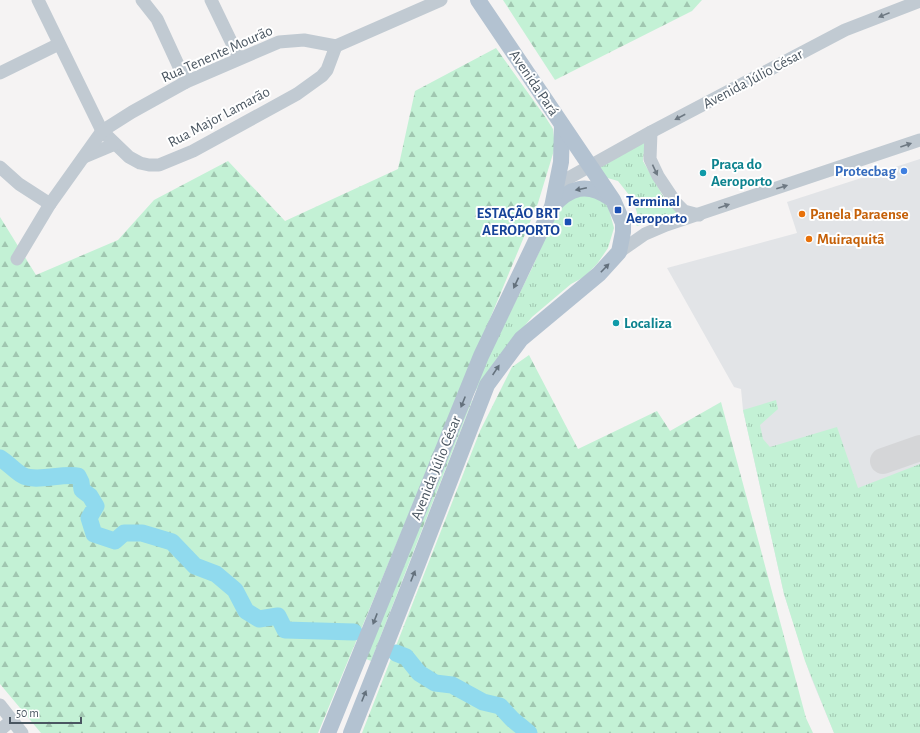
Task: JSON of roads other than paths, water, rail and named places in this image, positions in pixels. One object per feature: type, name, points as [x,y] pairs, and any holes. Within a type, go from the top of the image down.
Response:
[{"type":"main road","name":"Avenida Pará","points":[[478,0],[590,166]]},
{"type":"main road","name":"Avenida Júlio César","points":[[328,733],[481,356],[552,207],[563,149],[562,125]]},
{"type":"main road","points":[[590,166],[613,200],[623,223],[623,232],[619,252]]},
{"type":"main road","name":"Avenida Júlio César","points":[[552,207],[563,196],[587,188],[602,192],[613,200]]},
{"type":"main road","name":"Avenida Júlio César","points":[[351,733],[487,385],[521,339],[599,274],[619,252]]},
{"type":"street","name":"Rua Major Lamarão","points":[[38,0],[102,131],[129,158],[149,165],[159,165],[186,154],[297,94],[316,81],[327,70],[336,46]]},
{"type":"street","points":[[142,0],[157,18],[186,82]]},
{"type":"street","points":[[210,0],[239,58]]},
{"type":"street","points":[[336,46],[441,0]]},
{"type":"street","name":"Avenida Júlio César","points":[[556,185],[651,132],[845,30],[920,1]]},
{"type":"street","name":"Rua Tenente Mourão","points":[[102,131],[132,112],[186,82],[279,42],[292,40],[318,41],[336,46]]},
{"type":"street","points":[[0,74],[59,44]]},
{"type":"street","points":[[17,259],[50,204],[102,131]]},
{"type":"street","points":[[651,132],[650,159],[658,176],[676,203],[684,211],[699,215]]},
{"type":"street","name":"Avenida Júlio César","points":[[619,252],[646,234],[666,225],[920,140]]},
{"type":"street","points":[[84,157],[115,144]]},
{"type":"street","points":[[0,167],[19,184],[50,204]]},
{"type":"street","points":[[0,705],[22,733]]},
{"type":"street","points":[[0,730],[12,720]]},
{"type":"waterway","points":[[0,458],[20,474],[27,477],[41,478],[71,475],[78,476],[81,482],[82,490],[90,496],[96,506],[89,518],[94,534],[115,541],[124,533],[142,533],[172,542],[195,566],[216,574],[235,590],[246,611],[259,619],[278,616],[285,630],[354,632]]},
{"type":"waterway","points":[[396,653],[406,657],[419,673],[435,683],[452,685],[483,702],[500,706],[512,719],[529,733]]},
{"type":"place","name":"Protecbag","points":[[904,171]]},
{"type":"place","name":"Praça do Aeroporto","points":[[703,173]]},
{"type":"place","name":"Terminal Aeroporto","points":[[618,210]]},
{"type":"place","name":"Panela Paraense","points":[[802,214]]},
{"type":"place","name":"ESTAÇÃO BRT AEROPORTO","points":[[568,222]]},
{"type":"place","name":"Muiraquitã","points":[[809,239]]},
{"type":"place","name":"Localiza","points":[[616,323]]}]
